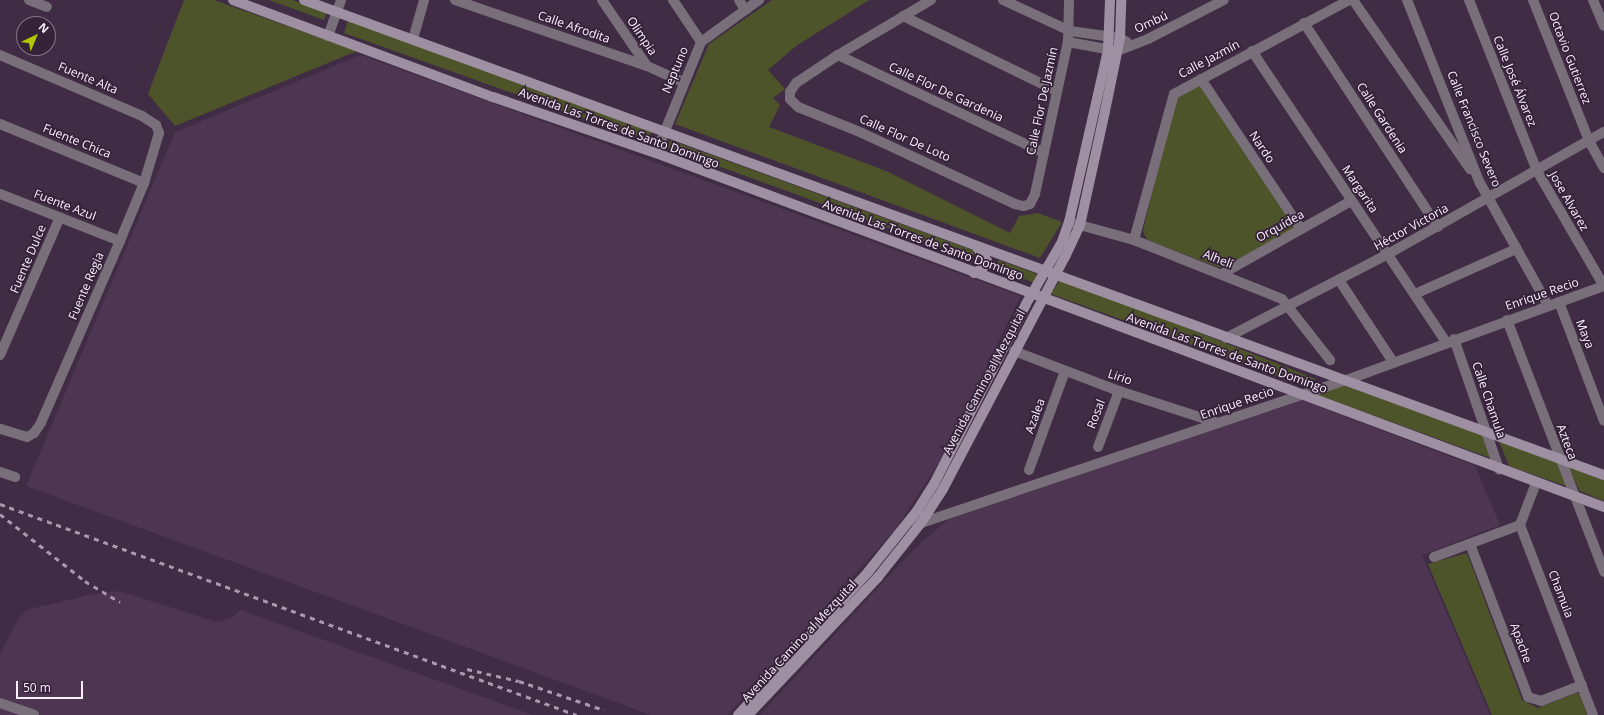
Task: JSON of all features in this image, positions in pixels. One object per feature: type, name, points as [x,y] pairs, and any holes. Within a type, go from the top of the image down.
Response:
[{"type":"street","points":[[29,0],[46,7]]},
{"type":"street","name":"Avenida Las Torres de Santo Domingo","points":[[233,0],[493,97],[656,153],[1042,299],[1604,507]]},
{"type":"street","name":"Avenida Las Torres de Santo Domingo","points":[[304,0],[413,39],[590,106],[664,130],[1226,338],[1604,475]]},
{"type":"street","points":[[328,36],[340,0]]},
{"type":"street","points":[[413,39],[424,0]]},
{"type":"street","name":"Calle Afrodita","points":[[455,0],[647,66],[683,82]]},
{"type":"street","name":"Olimpia","points":[[602,0],[647,66]]},
{"type":"street","points":[[673,0],[701,42]]},
{"type":"street","points":[[739,0],[746,10]]},
{"type":"street","name":"Neptuno","points":[[656,153],[683,82],[701,42],[759,0]]},
{"type":"street","points":[[838,55],[931,0]]},
{"type":"street","points":[[1003,0],[1070,31],[1120,38]]},
{"type":"street","name":"Calle Flor De Jazmín","points":[[1027,205],[1035,194],[1068,42],[1070,31],[1069,0]]},
{"type":"street","name":"Avenida Camino al Mezquital","points":[[748,715],[878,577],[921,523],[943,488],[1080,225],[1113,51],[1110,36],[1110,0]]},
{"type":"street","name":"Avenida Camino al Mezquital","points":[[738,715],[834,611],[910,520],[932,488],[1032,294],[1062,242],[1069,222],[1113,51],[1120,38],[1121,0]]},
{"type":"street","name":"Ombú","points":[[1113,51],[1143,42],[1207,4],[1224,0]]},
{"type":"street","name":"Calle Jazmín","points":[[1134,240],[1172,96],[1180,89],[1349,0]]},
{"type":"street","points":[[1353,0],[1480,184]]},
{"type":"street","name":"Calle Francisco Severo","points":[[1407,0],[1480,184],[1548,305]]},
{"type":"street","name":"Calle José Álvarez","points":[[1469,0],[1537,171]]},
{"type":"street","name":"Octavio Gutierrez","points":[[1533,0],[1589,141],[1604,168]]},
{"type":"street","points":[[1594,0],[1604,26]]},
{"type":"street","points":[[903,16],[1057,91]]},
{"type":"street","name":"Calle Gardenia","points":[[1304,23],[1438,227]]},
{"type":"street","name":"Ombú","points":[[1120,38],[1131,45]]},
{"type":"street","points":[[1068,42],[1113,51]]},
{"type":"street","name":"Margarita","points":[[1252,51],[1351,201],[1415,294],[1450,341]]},
{"type":"street","name":"Fuente Alta","points":[[0,55],[142,116],[156,125],[159,133]]},
{"type":"street","name":"Calle Flor De Loto","points":[[838,55],[796,83],[789,95],[792,103],[798,107],[869,136],[1015,204],[1027,205]]},
{"type":"street","name":"Calle Flor De Gardenia","points":[[838,55],[1044,153]]},
{"type":"street","name":"Nardo","points":[[1201,79],[1301,229]]},
{"type":"street","name":"Fuente Chica","points":[[0,124],[144,183]]},
{"type":"street","name":"Héctor Victoria","points":[[1226,338],[1288,304],[1339,280],[1438,227],[1604,132]]},
{"type":"street","name":"Fuente Regia","points":[[0,429],[20,437],[34,433],[41,423],[144,183],[159,133]]},
{"type":"street","name":"Jose Alvarez","points":[[1537,171],[1604,286]]},
{"type":"street","name":"Fuente Azul","points":[[1,196],[60,217],[120,241]]},
{"type":"street","name":"Orquídea","points":[[1222,274],[1351,201]]},
{"type":"street","name":"Fuente Dulce","points":[[0,355],[60,217]]},
{"type":"street","name":"Alhelí","points":[[1069,222],[1134,240],[1276,296],[1288,304],[1330,360]]},
{"type":"street","points":[[974,273],[983,268],[987,261],[977,246]]},
{"type":"street","points":[[1415,294],[1516,249]]},
{"type":"street","points":[[1339,280],[1392,362]]},
{"type":"street","name":"Enrique Recio","points":[[921,523],[1344,381],[1548,305],[1604,286]]},
{"type":"street","name":"Maya","points":[[1559,302],[1604,421]]},
{"type":"street","name":"Azteca","points":[[1507,320],[1604,572]]},
{"type":"street","name":"Calle Chamula","points":[[1450,341],[1488,433],[1498,469]]},
{"type":"street","name":"Lirio","points":[[1014,351],[1119,391],[1218,423]]},
{"type":"street","name":"Azalea","points":[[1029,470],[1065,371]]},
{"type":"street","name":"Rosal","points":[[1098,447],[1119,391]]},
{"type":"street","points":[[0,472],[15,477]]},
{"type":"street","points":[[1434,557],[1520,524],[1536,483]]},
{"type":"street","points":[[910,520],[921,523]]},
{"type":"street","name":"Chamula","points":[[1520,524],[1593,715]]},
{"type":"street","name":"Apache","points":[[1470,544],[1528,697],[1541,701],[1582,686]]},
{"type":"street","points":[[0,702],[34,715]]},
{"type":"shaded area","points":[[361,55],[1021,296],[939,463],[895,530],[727,715],[651,715],[26,486],[175,132]]},
{"type":"shaded area","points":[[1302,400],[1475,466],[1500,525],[1422,555],[1490,715],[760,715],[915,548],[949,519]]},
{"type":"shaded area","points":[[119,591],[217,622],[229,619],[241,610],[533,715],[0,715],[0,654],[17,621],[26,610],[89,595]]},
{"type":"green space","points":[[184,0],[214,0],[357,51],[175,126],[148,94]]},
{"type":"green space","points":[[269,0],[293,0],[327,13],[324,20]]},
{"type":"green space","points":[[772,0],[869,0],[796,46],[768,70],[785,89],[773,98],[780,105],[769,127],[886,171],[1010,233],[1019,216],[1038,213],[1062,222],[1040,258],[675,124],[709,44]]},
{"type":"green space","points":[[349,18],[651,132],[649,142],[344,33]]},
{"type":"green space","points":[[1198,83],[1296,223],[1293,230],[1224,267],[1218,267],[1147,240],[1143,231],[1174,100]]},
{"type":"green space","points":[[670,140],[974,251],[972,258],[667,148]]},
{"type":"green space","points":[[999,260],[1040,275],[1034,283],[995,267]]},
{"type":"green space","points":[[1061,278],[1316,379],[1300,384],[1051,294]]},
{"type":"green space","points":[[1346,385],[1487,435],[1496,460],[1315,394]]},
{"type":"green space","points":[[1499,441],[1557,463],[1566,486],[1509,466]]},
{"type":"green space","points":[[1568,467],[1604,480],[1604,501],[1580,491]]},
{"type":"green space","points":[[1467,553],[1522,700],[1538,708],[1576,693],[1580,694],[1587,715],[1492,715],[1428,564]]},
{"type":"railway","points":[[0,504],[577,715]]},
{"type":"railway","points":[[0,514],[85,581],[120,602]]},
{"type":"railway","points":[[467,669],[519,681],[604,710]]}]
